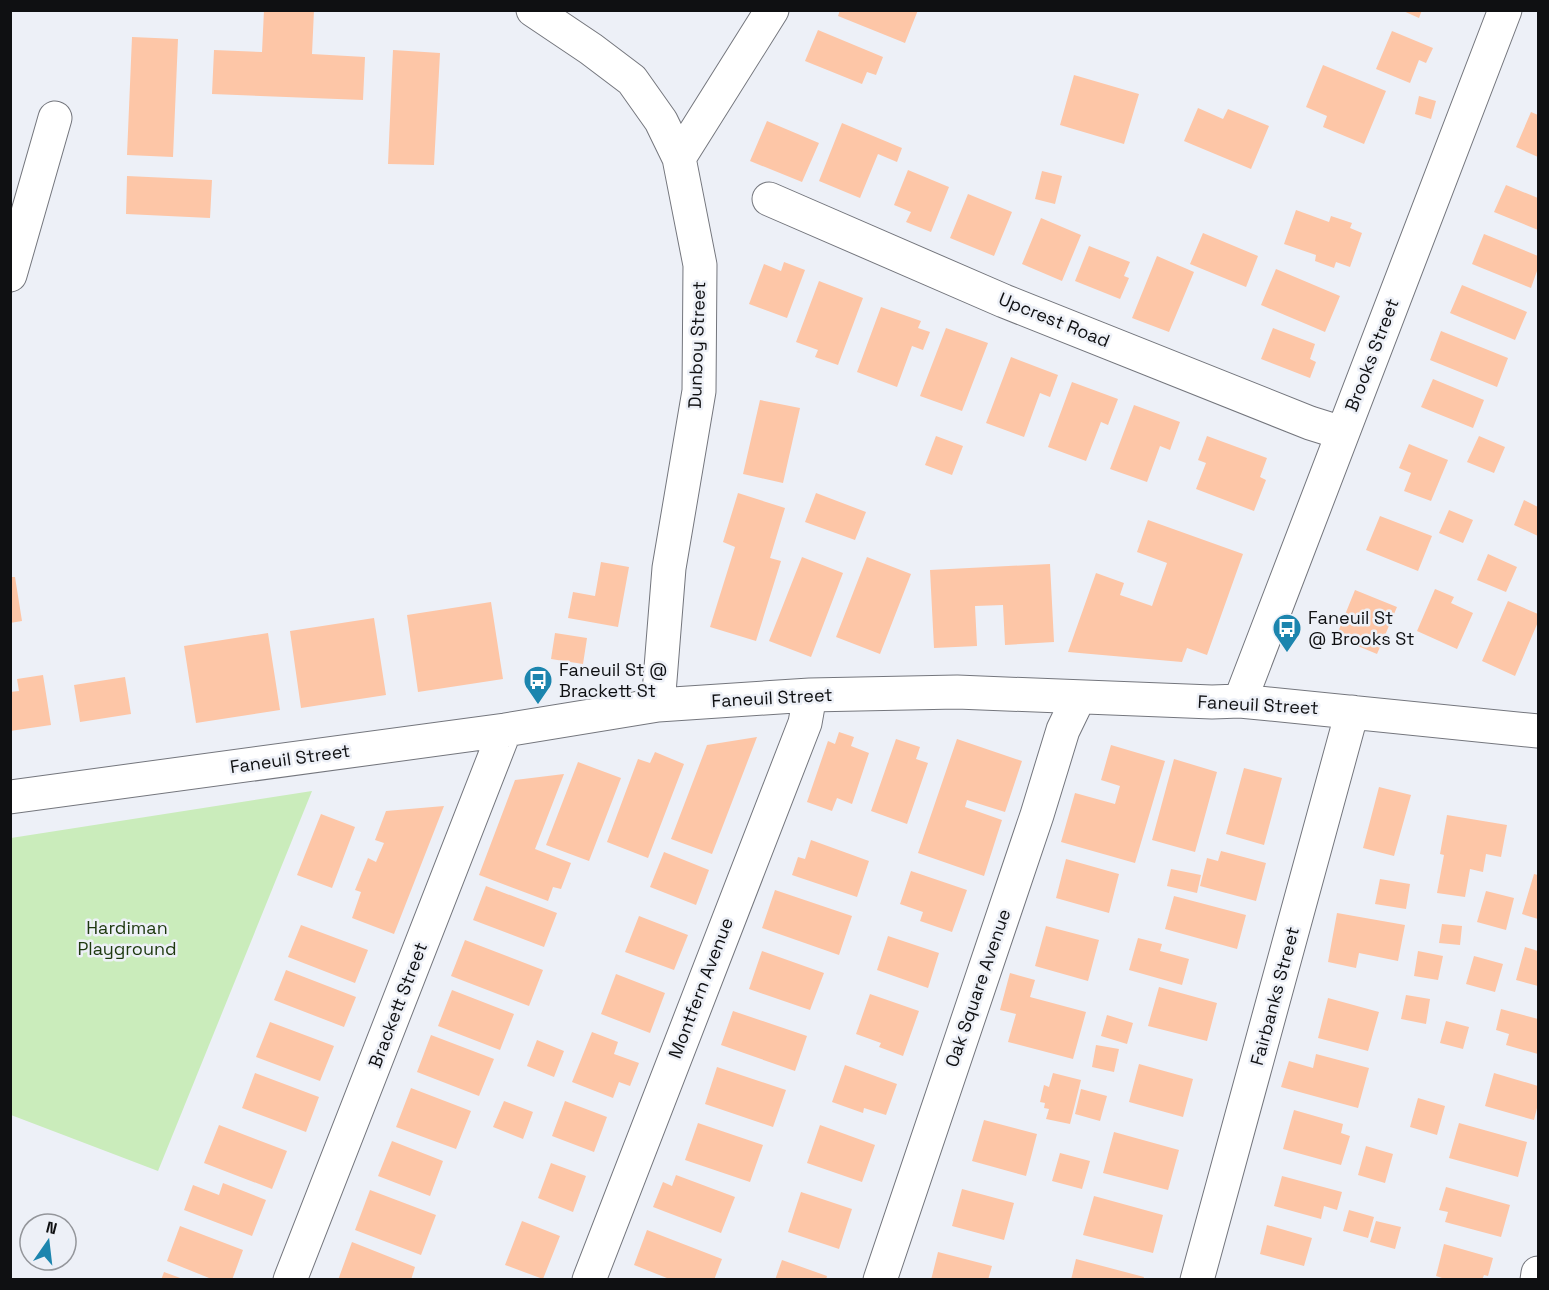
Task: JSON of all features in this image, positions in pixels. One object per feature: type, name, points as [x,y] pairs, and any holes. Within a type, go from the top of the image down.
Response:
[{"type":"street","name":"Dunboy Street","points":[[533,10],[632,80],[661,122],[679,158],[700,265],[699,391],[669,568],[658,705]]},
{"type":"street","points":[[679,158],[772,10]]},
{"type":"street","name":"Brooks Street","points":[[1240,701],[1505,10]]},
{"type":"street","points":[[10,275],[55,118]]},
{"type":"street","name":"Upcrest Road","points":[[769,199],[1004,301],[1310,423],[1341,433]]},
{"type":"street","name":"Faneuil Street","points":[[10,797],[505,730],[658,705],[810,695],[957,692],[1212,702],[1240,701],[1539,731]]},
{"type":"street","name":"Montfern Avenue","points":[[589,1280],[805,723],[810,695]]},
{"type":"street","name":"Oak Square Avenue","points":[[880,1280],[1063,730],[1079,697]]},
{"type":"street","name":"Fairbanks Street","points":[[1197,1280],[1352,712]]},
{"type":"street","name":"Brackett Street","points":[[290,1280],[505,730]]},
{"type":"street","points":[[1537,1280],[1539,1273]]},
{"type":"green space","name":"Hardiman Playground","points":[[312,791],[158,1171],[11,1115],[11,838]]},
{"type":"building","points":[[264,10],[314,10],[312,54],[365,57],[363,100],[212,94],[214,50],[262,52]]},
{"type":"building","points":[[840,10],[918,10],[905,43],[838,16]]},
{"type":"building","points":[[1401,10],[1422,10],[1419,18]]},
{"type":"building","points":[[818,30],[883,57],[876,75],[867,72],[862,84],[805,61]]},
{"type":"building","points":[[1392,31],[1433,48],[1426,63],[1419,60],[1410,83],[1376,69]]},
{"type":"building","points":[[132,37],[178,39],[173,157],[127,155]]},
{"type":"building","points":[[393,50],[440,53],[434,165],[388,164]]},
{"type":"building","points":[[1323,65],[1386,91],[1364,144],[1323,127],[1327,116],[1306,107]]},
{"type":"building","points":[[1074,75],[1139,94],[1124,144],[1060,125]]},
{"type":"building","points":[[1419,96],[1436,101],[1431,119],[1415,114]]},
{"type":"building","points":[[1198,108],[1223,119],[1228,109],[1269,126],[1251,169],[1184,141]]},
{"type":"building","points":[[1531,112],[1538,115],[1538,157],[1516,147]]},
{"type":"building","points":[[767,121],[819,143],[802,182],[750,161]]},
{"type":"building","points":[[842,123],[902,148],[897,162],[878,154],[860,198],[819,181]]},
{"type":"building","points":[[908,170],[949,187],[931,232],[906,222],[911,212],[894,205]]},
{"type":"building","points":[[1042,171],[1062,176],[1055,204],[1035,199]]},
{"type":"building","points":[[127,176],[212,180],[210,218],[126,214]]},
{"type":"building","points":[[1506,185],[1538,198],[1538,230],[1494,212]]},
{"type":"building","points":[[968,194],[1012,212],[994,256],[950,238]]},
{"type":"building","points":[[1296,210],[1329,222],[1331,216],[1352,223],[1350,228],[1362,233],[1350,267],[1336,262],[1334,268],[1315,261],[1316,255],[1284,244]]},
{"type":"building","points":[[1041,218],[1081,235],[1062,281],[1022,264]]},
{"type":"building","points":[[1203,233],[1258,256],[1246,287],[1190,264]]},
{"type":"building","points":[[1484,234],[1538,256],[1538,268],[1531,288],[1472,264]]},
{"type":"building","points":[[1089,246],[1130,262],[1124,276],[1129,278],[1120,299],[1075,281]]},
{"type":"building","points":[[1157,256],[1194,272],[1169,332],[1132,318]]},
{"type":"building","points":[[784,262],[805,270],[787,318],[749,304],[764,264],[781,271]]},
{"type":"building","points":[[1276,269],[1340,296],[1325,332],[1261,305]]},
{"type":"building","points":[[819,281],[863,298],[838,365],[815,357],[818,350],[796,342]]},
{"type":"building","points":[[1462,285],[1527,312],[1515,340],[1450,313]]},
{"type":"building","points":[[881,307],[921,321],[918,328],[930,332],[923,350],[912,346],[897,387],[857,372]]},
{"type":"building","points":[[946,328],[988,343],[962,411],[920,396]]},
{"type":"building","points":[[1273,328],[1315,344],[1310,359],[1316,362],[1310,378],[1261,359]]},
{"type":"building","points":[[1441,331],[1508,358],[1497,387],[1430,360]]},
{"type":"building","points":[[1011,357],[1058,375],[1050,397],[1040,393],[1024,437],[986,423]]},
{"type":"building","points":[[1433,379],[1484,400],[1473,428],[1421,407]]},
{"type":"building","points":[[1072,382],[1118,399],[1108,425],[1101,422],[1086,461],[1048,447]]},
{"type":"building","points":[[760,400],[800,408],[783,483],[743,474]]},
{"type":"building","points":[[1134,405],[1180,422],[1170,450],[1160,446],[1147,482],[1110,469]]},
{"type":"building","points":[[936,436],[963,446],[952,475],[925,465]]},
{"type":"building","points":[[1207,436],[1267,458],[1260,477],[1266,480],[1254,511],[1196,489],[1206,463],[1198,460]]},
{"type":"building","points":[[1479,436],[1505,447],[1494,473],[1467,462]]},
{"type":"building","points":[[1409,444],[1448,460],[1431,501],[1404,491],[1411,473],[1399,468]]},
{"type":"building","points":[[738,493],[785,508],[770,558],[781,561],[756,641],[710,627],[735,547],[723,542]]},
{"type":"building","points":[[816,493],[866,512],[855,540],[805,522]]},
{"type":"building","points":[[1524,500],[1538,507],[1538,536],[1514,525]]},
{"type":"building","points":[[1449,510],[1473,520],[1463,543],[1439,533]]},
{"type":"building","points":[[1380,516],[1432,536],[1418,571],[1366,550]]},
{"type":"building","points":[[1148,520],[1243,554],[1207,655],[1187,648],[1182,662],[1068,652],[1096,573],[1124,583],[1120,595],[1152,606],[1167,563],[1137,552]]},
{"type":"building","points":[[1488,554],[1517,567],[1506,592],[1477,580]]},
{"type":"building","points":[[802,557],[843,573],[811,657],[769,641]]},
{"type":"building","points":[[867,557],[911,574],[880,654],[836,637]]},
{"type":"building","points":[[601,562],[629,567],[618,627],[568,618],[573,592],[595,596]]},
{"type":"building","points":[[1050,564],[1054,642],[1005,645],[1003,605],[975,606],[977,646],[934,648],[930,570]]},
{"type":"building","points":[[10,577],[15,577],[22,621],[10,623]]},
{"type":"building","points":[[1435,589],[1454,597],[1451,603],[1473,613],[1457,649],[1417,631]]},
{"type":"building","points":[[1355,590],[1397,607],[1377,654],[1336,637]]},
{"type":"building","points":[[1508,601],[1538,614],[1538,622],[1515,676],[1482,661]]},
{"type":"building","points":[[491,602],[503,679],[418,692],[407,615]]},
{"type":"building","points":[[374,618],[386,695],[301,708],[290,631]]},
{"type":"building","points":[[268,633],[280,710],[196,723],[184,646]]},
{"type":"building","points":[[555,633],[587,638],[583,664],[551,659]]},
{"type":"building","points":[[43,675],[51,725],[10,731],[10,692],[19,691],[17,679]]},
{"type":"building","points":[[125,677],[131,714],[80,722],[74,685]]},
{"type":"building","points":[[839,732],[854,737],[851,746],[869,753],[852,804],[837,798],[832,811],[807,802],[828,741],[835,744]]},
{"type":"building","points":[[757,737],[712,854],[671,839],[707,745]]},
{"type":"building","points":[[896,739],[920,747],[916,759],[928,763],[907,824],[871,811]]},
{"type":"building","points":[[957,739],[1022,761],[1005,812],[967,800],[965,807],[1002,820],[984,876],[918,853]]},
{"type":"building","points":[[1111,745],[1165,761],[1135,863],[1061,842],[1075,793],[1115,804],[1120,786],[1101,780]]},
{"type":"building","points":[[655,752],[684,764],[648,858],[607,842],[638,759],[650,763]]},
{"type":"building","points":[[1174,759],[1217,772],[1195,852],[1152,840]]},
{"type":"building","points":[[578,762],[621,778],[589,861],[546,845]]},
{"type":"building","points":[[1244,768],[1282,778],[1264,845],[1226,834]]},
{"type":"building","points":[[564,774],[535,849],[571,863],[561,889],[553,887],[548,901],[479,875],[515,780]]},
{"type":"building","points":[[1379,787],[1411,795],[1394,856],[1363,848]]},
{"type":"building","points":[[444,806],[394,934],[352,918],[361,892],[355,890],[368,858],[376,862],[384,843],[375,840],[386,811]]},
{"type":"building","points":[[321,814],[355,827],[332,888],[297,875]]},
{"type":"building","points":[[1447,815],[1507,825],[1501,857],[1486,854],[1483,872],[1470,869],[1465,897],[1437,893],[1444,855],[1440,854]]},
{"type":"building","points":[[811,840],[869,861],[857,897],[792,875],[798,857],[805,859]]},
{"type":"building","points":[[1221,851],[1266,863],[1256,901],[1200,886],[1207,858],[1218,861]]},
{"type":"building","points":[[664,852],[709,870],[696,905],[650,887]]},
{"type":"building","points":[[1066,859],[1119,874],[1109,913],[1056,898]]},
{"type":"building","points":[[1171,869],[1201,875],[1197,893],[1167,886]]},
{"type":"building","points":[[911,871],[967,890],[952,932],[920,921],[923,912],[900,904]]},
{"type":"building","points":[[1534,874],[1538,875],[1538,919],[1522,914]]},
{"type":"building","points":[[1380,879],[1410,884],[1406,909],[1375,904]]},
{"type":"building","points":[[486,886],[557,913],[544,947],[473,920]]},
{"type":"building","points":[[775,890],[852,916],[839,955],[762,928]]},
{"type":"building","points":[[1486,891],[1514,898],[1506,930],[1477,922]]},
{"type":"building","points":[[1174,896],[1246,915],[1237,949],[1165,929]]},
{"type":"building","points":[[1337,913],[1405,925],[1398,961],[1359,953],[1356,968],[1328,962]]},
{"type":"building","points":[[639,916],[688,935],[674,970],[625,952]]},
{"type":"building","points":[[1442,924],[1462,926],[1460,945],[1439,943]]},
{"type":"building","points":[[301,925],[368,950],[355,983],[288,957]]},
{"type":"building","points":[[1046,926],[1099,940],[1088,981],[1035,966]]},
{"type":"building","points":[[888,936],[939,953],[928,988],[877,970]]},
{"type":"building","points":[[1138,938],[1162,944],[1160,951],[1189,959],[1182,985],[1129,970]]},
{"type":"building","points":[[465,940],[543,970],[529,1006],[451,976]]},
{"type":"building","points":[[1525,947],[1538,951],[1538,986],[1516,980]]},
{"type":"building","points":[[762,951],[824,973],[810,1010],[749,989]]},
{"type":"building","points":[[1418,951],[1443,956],[1438,980],[1414,976]]},
{"type":"building","points":[[1474,956],[1503,964],[1495,992],[1466,984]]},
{"type":"building","points":[[286,970],[356,997],[344,1027],[274,1000]]},
{"type":"building","points":[[1010,973],[1035,980],[1030,997],[1086,1012],[1073,1059],[1008,1042],[1016,1014],[1000,1010]]},
{"type":"building","points":[[616,974],[665,993],[650,1033],[601,1014]]},
{"type":"building","points":[[1159,987],[1217,1003],[1207,1041],[1148,1026]]},
{"type":"building","points":[[452,990],[514,1014],[500,1050],[438,1026]]},
{"type":"building","points":[[870,994],[919,1011],[903,1056],[879,1047],[881,1043],[856,1034]]},
{"type":"building","points":[[1406,995],[1430,999],[1426,1024],[1401,1019]]},
{"type":"building","points":[[1328,998],[1379,1012],[1368,1051],[1318,1038]]},
{"type":"building","points":[[1501,1009],[1538,1019],[1538,1054],[1506,1045],[1509,1034],[1496,1030]]},
{"type":"building","points":[[733,1011],[807,1036],[795,1071],[721,1045]]},
{"type":"building","points":[[1107,1015],[1133,1023],[1127,1044],[1101,1036]]},
{"type":"building","points":[[1446,1021],[1469,1027],[1463,1049],[1440,1043]]},
{"type":"building","points":[[270,1022],[334,1046],[320,1081],[256,1057]]},
{"type":"building","points":[[592,1032],[618,1042],[614,1054],[639,1063],[630,1086],[619,1082],[613,1098],[572,1082]]},
{"type":"building","points":[[431,1035],[494,1059],[479,1096],[417,1072]]},
{"type":"building","points":[[537,1040],[564,1051],[554,1077],[527,1066]]},
{"type":"building","points":[[1096,1045],[1119,1049],[1114,1072],[1092,1067]]},
{"type":"building","points":[[1316,1054],[1369,1068],[1358,1108],[1281,1087],[1289,1061],[1313,1068]]},
{"type":"building","points":[[1139,1064],[1193,1079],[1183,1117],[1129,1102]]},
{"type":"building","points":[[845,1065],[897,1084],[886,1115],[864,1108],[863,1113],[832,1102]]},
{"type":"building","points":[[717,1067],[786,1090],[773,1127],[705,1104]]},
{"type":"building","points":[[255,1073],[319,1097],[306,1132],[242,1108]]},
{"type":"building","points":[[1053,1073],[1081,1080],[1070,1124],[1046,1119],[1049,1109],[1044,1108],[1045,1103],[1040,1102],[1044,1085],[1049,1087]]},
{"type":"building","points":[[1494,1073],[1538,1086],[1538,1104],[1534,1120],[1485,1106]]},
{"type":"building","points":[[411,1088],[471,1111],[456,1149],[396,1127]]},
{"type":"building","points":[[1081,1089],[1107,1096],[1100,1121],[1075,1114]]},
{"type":"building","points":[[1418,1098],[1445,1106],[1437,1135],[1410,1127]]},
{"type":"building","points":[[504,1101],[533,1112],[523,1139],[493,1127]]},
{"type":"building","points":[[565,1101],[607,1117],[594,1152],[552,1136]]},
{"type":"building","points":[[1294,1110],[1343,1124],[1341,1133],[1350,1136],[1341,1165],[1283,1149]]},
{"type":"building","points":[[984,1120],[1037,1134],[1026,1176],[972,1161]]},
{"type":"building","points":[[698,1123],[763,1145],[750,1182],[685,1160]]},
{"type":"building","points":[[1459,1123],[1527,1142],[1518,1177],[1449,1158]]},
{"type":"building","points":[[219,1125],[287,1151],[272,1189],[204,1163]]},
{"type":"building","points":[[820,1125],[875,1145],[862,1182],[807,1163]]},
{"type":"building","points":[[1114,1132],[1179,1150],[1168,1190],[1103,1173]]},
{"type":"building","points":[[392,1141],[443,1161],[430,1196],[378,1176]]},
{"type":"building","points":[[1366,1146],[1393,1154],[1385,1183],[1358,1175]]},
{"type":"building","points":[[1060,1153],[1090,1161],[1082,1189],[1052,1181]]},
{"type":"building","points":[[551,1163],[586,1176],[573,1212],[538,1198]]},
{"type":"building","points":[[676,1175],[735,1197],[721,1233],[653,1207],[663,1182],[672,1186]]},
{"type":"building","points":[[1282,1176],[1342,1192],[1337,1210],[1324,1206],[1321,1219],[1274,1206]]},
{"type":"building","points":[[223,1183],[266,1200],[252,1236],[184,1210],[193,1185],[219,1195]]},
{"type":"building","points":[[1446,1187],[1510,1205],[1501,1237],[1445,1222],[1448,1212],[1439,1210]]},
{"type":"building","points":[[962,1189],[1014,1203],[1004,1240],[952,1226]]},
{"type":"building","points":[[370,1190],[436,1215],[421,1255],[355,1230]]},
{"type":"building","points":[[801,1192],[852,1209],[839,1249],[788,1232]]},
{"type":"building","points":[[1094,1196],[1163,1215],[1153,1253],[1083,1235]]},
{"type":"building","points":[[1349,1210],[1374,1217],[1368,1238],[1343,1231]]},
{"type":"building","points":[[522,1221],[560,1236],[543,1279],[505,1265]]},
{"type":"building","points":[[1376,1221],[1401,1227],[1395,1249],[1370,1242]]},
{"type":"building","points":[[1267,1225],[1312,1238],[1304,1266],[1260,1254]]},
{"type":"building","points":[[180,1226],[243,1250],[232,1280],[214,1280],[167,1261]]},
{"type":"building","points":[[647,1230],[722,1259],[714,1280],[672,1280],[634,1265]]},
{"type":"building","points":[[352,1242],[415,1267],[411,1280],[338,1280]]},
{"type":"building","points":[[1444,1244],[1493,1258],[1488,1276],[1484,1275],[1482,1280],[1448,1280],[1436,1276]]},
{"type":"building","points":[[938,1252],[992,1266],[988,1280],[931,1280]]},
{"type":"building","points":[[1076,1259],[1144,1277],[1143,1280],[1071,1280]]},
{"type":"building","points":[[782,1260],[827,1276],[826,1280],[775,1280]]},
{"type":"building","points":[[164,1272],[183,1279],[183,1280],[161,1280]]},
{"type":"place","name":"Faneuil St @ Brooks St","points":[[1287,654]]},
{"type":"place","name":"Faneuil St @ Brackett St","points":[[538,706]]}]
